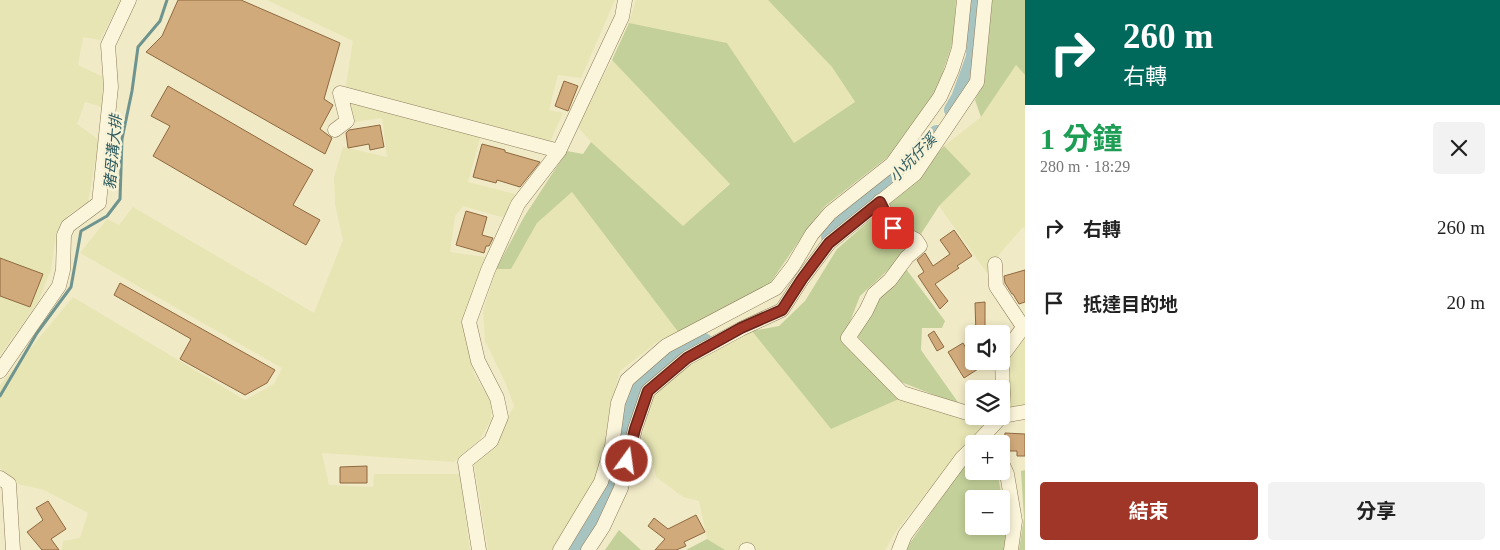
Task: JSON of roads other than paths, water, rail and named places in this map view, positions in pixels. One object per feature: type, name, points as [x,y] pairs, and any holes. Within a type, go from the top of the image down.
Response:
[{"type":"street","points":[[0,371],[59,286],[63,270],[64,235],[68,226],[99,203],[111,86],[108,45],[128,0]]},
{"type":"street","points":[[480,550],[465,462],[491,441],[501,417],[497,398],[478,361],[469,322],[488,270],[518,204],[559,151],[622,16],[625,0]]},
{"type":"street","points":[[560,550],[601,482],[612,446],[618,403],[627,380],[666,346],[776,288],[793,266],[812,234],[830,213],[892,164],[940,97],[952,70],[959,48],[964,0]]},
{"type":"street","points":[[588,550],[603,527],[621,488],[635,429],[648,391],[687,358],[741,328],[782,310],[829,243],[915,174],[977,82],[985,0]]},
{"type":"street","points":[[334,130],[347,121],[340,93],[559,151]]},
{"type":"street","points":[[880,202],[893,228],[916,240],[920,246],[906,257],[890,280],[874,294],[866,311],[848,338],[902,393],[965,412]]},
{"type":"street","points":[[994,264],[996,286],[1024,326],[1010,344]]},
{"type":"street","points":[[994,429],[1000,370]]},
{"type":"street","points":[[994,429],[1025,412]]},
{"type":"street","points":[[899,550],[904,535],[965,455]]},
{"type":"street","points":[[0,478],[9,484],[10,489],[13,550]]},
{"type":"street","points":[[1008,480],[1015,521],[1011,550]]},
{"type":"waterway","name":"豬母溝大排","points":[[0,396],[37,333],[71,287],[81,231],[107,216],[120,199],[122,139],[132,91],[138,47],[160,21],[167,0]]},
{"type":"waterway","name":"小坑仔溪","points":[[953,110],[960,98],[975,57],[977,0]]},
{"type":"waterway","name":"小坑仔溪","points":[[830,237],[839,227],[901,174],[937,134]]},
{"type":"waterway","name":"小坑仔溪","points":[[578,550],[598,519],[617,479],[628,416],[639,391],[678,355],[704,342]]}]
